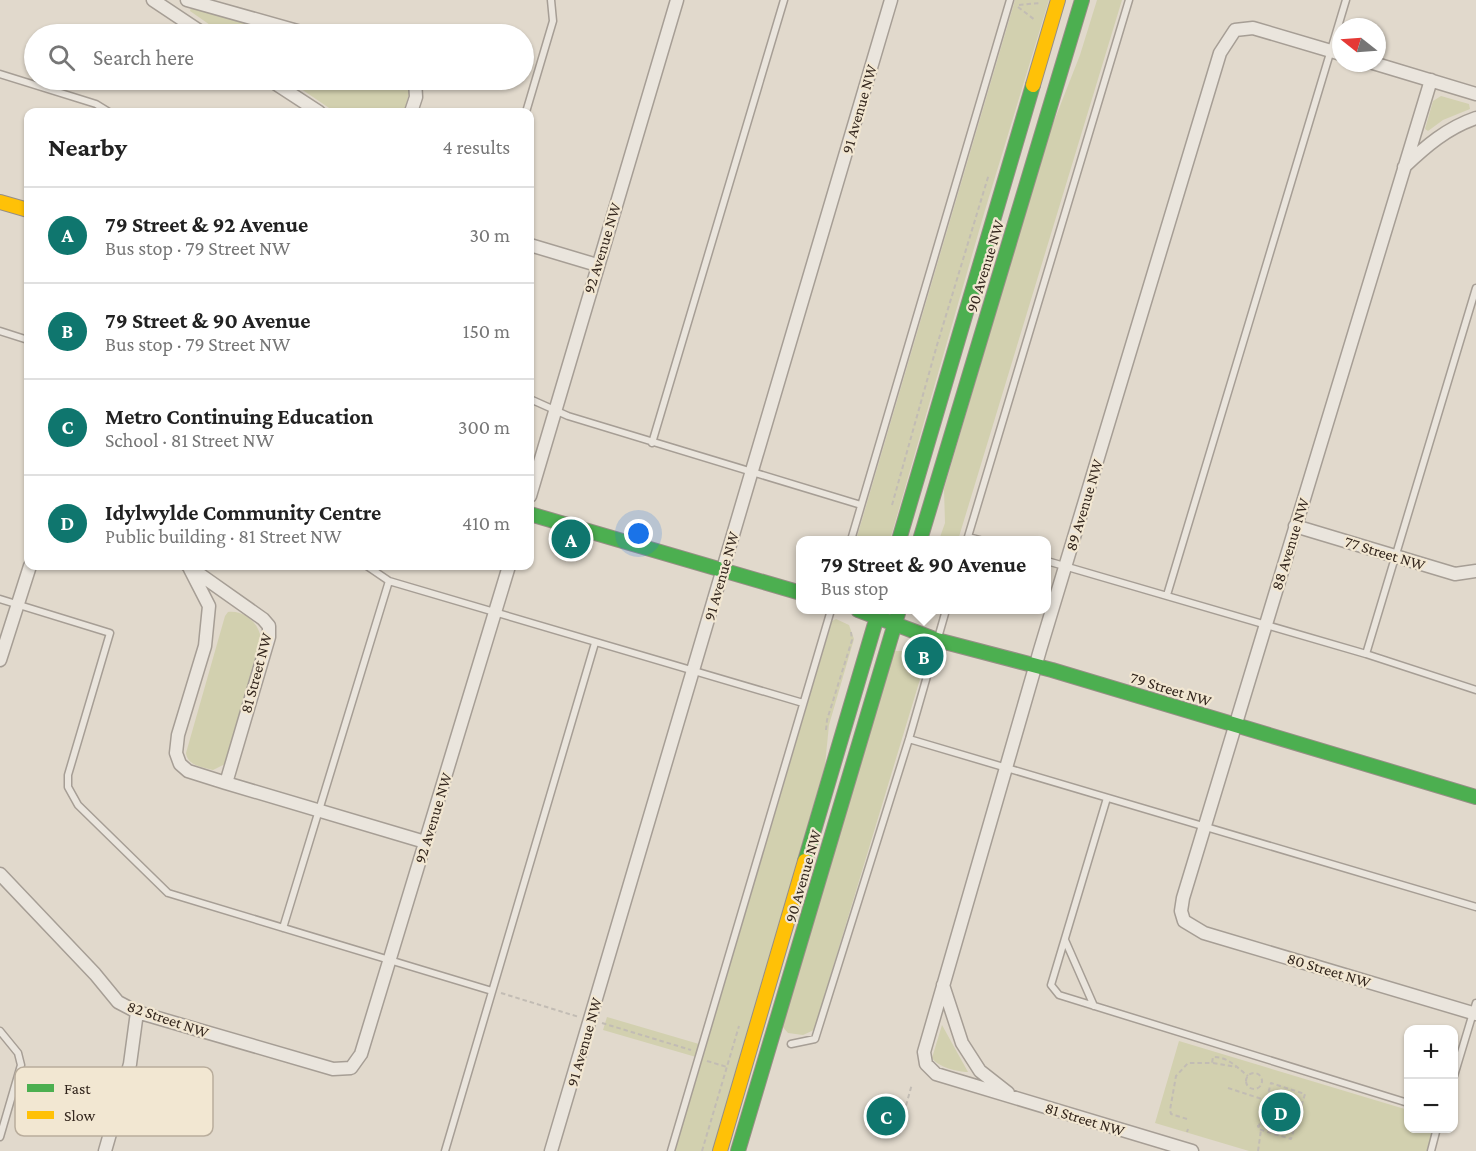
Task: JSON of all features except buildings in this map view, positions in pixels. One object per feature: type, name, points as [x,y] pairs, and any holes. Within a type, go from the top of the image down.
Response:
[{"type":"main road","name":"90 Avenue NW","points":[[921,536],[1082,0]]},
{"type":"main road","name":"90 Avenue NW","points":[[900,536],[1052,1]]},
{"type":"main road","points":[[0,202],[24,209]]},
{"type":"main road","points":[[534,515],[796,592]]},
{"type":"main road","name":"90 Avenue NW","points":[[720,1151],[878,614]]},
{"type":"main road","name":"79 Street NW","points":[[880,614],[895,624],[937,640],[1036,666],[1476,797]]},
{"type":"main road","name":"90 Avenue NW","points":[[738,1151],[898,614]]},
{"type":"street","points":[[153,0],[189,24]]},
{"type":"street","points":[[187,0],[272,24]]},
{"type":"street","name":"92 Avenue NW","points":[[534,482],[677,0]]},
{"type":"street","name":"91 Avenue NW","points":[[551,1151],[891,0]]},
{"type":"street","name":"89 Avenue NW","points":[[926,1064],[924,1052],[1006,767],[1220,53],[1235,30],[1253,28],[1332,51]]},
{"type":"street","points":[[1386,67],[1476,94]]},
{"type":"street","name":"88 Avenue NW","points":[[1184,921],[1181,911],[1183,898],[1431,80]]},
{"type":"street","points":[[285,90],[313,108]]},
{"type":"street","points":[[412,108],[416,90]]},
{"type":"street","points":[[1403,168],[1442,134],[1458,124],[1475,118]]},
{"type":"street","points":[[534,246],[597,266]]},
{"type":"street","name":"77 Street NW","points":[[1295,526],[1455,574],[1476,571]]},
{"type":"street","points":[[0,660],[29,570]]},
{"type":"street","name":"81 Street NW","points":[[190,570],[209,606],[205,645],[178,735],[176,753],[180,764],[188,771],[225,783],[425,842]]},
{"type":"street","name":"81 Street NW","points":[[194,570],[263,619],[269,626],[269,637],[225,783]]},
{"type":"street","name":"92 Avenue NW","points":[[351,1068],[362,1054],[508,570]]},
{"type":"street","name":"82 Street NW","points":[[0,874],[95,974],[118,1002],[137,1012],[333,1069],[351,1068]]},
{"type":"street","name":"80 Street NW","points":[[1184,921],[1204,933],[1475,1010]]},
{"type":"street","name":"81 Street NW","points":[[943,984],[962,1042],[980,1071],[1013,1098]]},
{"type":"street","points":[[129,1067],[137,1012]]},
{"type":"street","name":"81 Street NW","points":[[926,1064],[936,1074],[1192,1151]]},
{"type":"street","points":[[105,1151],[109,1136]]},
{"type":"lane","points":[[534,85],[553,21],[551,0]]},
{"type":"lane","points":[[652,443],[784,0]]},
{"type":"lane","points":[[968,536],[1129,0]]},
{"type":"lane","points":[[1343,18],[1346,0]]},
{"type":"lane","points":[[852,536],[1013,2]]},
{"type":"lane","points":[[1167,595],[1332,65]]},
{"type":"lane","points":[[0,74],[24,82]]},
{"type":"lane","points":[[51,90],[102,108]]},
{"type":"lane","points":[[527,108],[533,90]]},
{"type":"lane","points":[[1366,654],[1476,288]]},
{"type":"lane","points":[[0,331],[24,339]]},
{"type":"lane","points":[[534,401],[554,410],[652,443],[861,505]]},
{"type":"lane","points":[[1051,562],[1366,654],[1476,690]]},
{"type":"lane","points":[[373,570],[389,581],[803,704]]},
{"type":"lane","points":[[283,928],[389,581]]},
{"type":"lane","points":[[0,599],[110,633],[68,775],[68,786],[78,806],[168,893],[492,991]]},
{"type":"lane","points":[[671,1151],[830,614]]},
{"type":"lane","points":[[791,1044],[815,1039],[909,739],[945,614]]},
{"type":"lane","points":[[445,1151],[596,643]]},
{"type":"lane","points":[[909,739],[1476,907]]},
{"type":"lane","points":[[1107,798],[1051,985],[1059,995],[1404,1102]]},
{"type":"lane","points":[[1065,939],[1094,1006]]},
{"type":"lane","points":[[1458,1063],[1475,1010]]},
{"type":"lane","points":[[0,1031],[18,1053],[20,1067]]},
{"type":"lane","points":[[0,1137],[15,1086]]},
{"type":"lane","points":[[1431,1151],[1436,1133]]},
{"type":"path","points":[[1013,2],[1052,1]]},
{"type":"path","points":[[1013,2],[1036,21]]},
{"type":"path","points":[[892,507],[992,166]]},
{"type":"path","points":[[1212,1063],[1213,1057],[1230,1060],[1248,1076]]},
{"type":"path","points":[[1187,1119],[1171,1114],[1170,1101],[1176,1076],[1188,1064],[1212,1063],[1236,1067]]},
{"type":"path","points":[[1248,1076],[1256,1074],[1262,1081],[1258,1088],[1251,1089]]},
{"type":"path","points":[[1248,1076],[1246,1083],[1251,1089]]},
{"type":"path","points":[[1272,1083],[1305,1094],[1291,1139],[1258,1129],[1266,1100],[1272,1083]]},
{"type":"path","points":[[902,1120],[912,1084]]},
{"type":"path","points":[[1228,1088],[1266,1100]]},
{"type":"path","points":[[1249,1095],[1251,1089]]},
{"type":"path","points":[[1258,1151],[1261,1130]]},
{"type":"shaded area","points":[[1015,0],[1049,0],[985,210],[891,536],[857,536]]},
{"type":"shaded area","points":[[1097,0],[1122,0],[959,536],[940,536],[945,523],[944,489],[1047,139],[1080,55]]},
{"type":"shaded area","points":[[191,7],[248,24],[209,24],[190,11]]},
{"type":"shaded area","points":[[303,90],[410,90],[405,108],[329,108]]},
{"type":"shaded area","points":[[1441,96],[1469,104],[1470,109],[1443,120],[1428,131],[1425,129],[1433,101]]},
{"type":"shaded area","points":[[228,612],[239,613],[249,618],[257,627],[261,638],[225,764],[213,770],[193,763],[186,753]]},
{"type":"shaded area","points":[[836,619],[849,625],[854,639],[829,725],[825,765],[712,1151],[675,1151],[832,621]]},
{"type":"shaded area","points":[[892,651],[911,651],[927,656],[814,1030],[803,1035],[788,1033],[781,1025]]},
{"type":"shaded area","points":[[607,1017],[699,1044],[696,1057],[603,1030]]},
{"type":"shaded area","points":[[942,1025],[968,1072],[948,1068],[932,1058]]},
{"type":"shaded area","points":[[1179,1041],[1404,1109],[1404,1133],[1431,1133],[1432,1142],[1430,1151],[1249,1151],[1155,1123]]},
{"type":"traffic: fast","points":[[921,536],[1082,0]]},
{"type":"traffic: fast","points":[[900,536],[1033,85]]},
{"type":"traffic: fast","points":[[534,515],[796,592]]},
{"type":"traffic: fast","points":[[869,614],[937,640],[1052,670],[1476,797]]},
{"type":"traffic: fast","points":[[805,861],[878,614]]},
{"type":"traffic: fast","points":[[738,1151],[898,614]]},
{"type":"traffic: slow","points":[[1033,85],[1058,0]]},
{"type":"traffic: slow","points":[[0,202],[24,209]]},
{"type":"traffic: slow","points":[[720,1151],[805,861]]},
{"type":"place","name":"79 Street & 92 Avenue","points":[[571,539]]},
{"type":"place","name":"79 Street & 90 Avenue","points":[[924,656]]},
{"type":"place","name":"Idylwylde Community Centre","points":[[1281,1112]]},
{"type":"place","name":"Metro Continuing Education","points":[[886,1116]]}]
